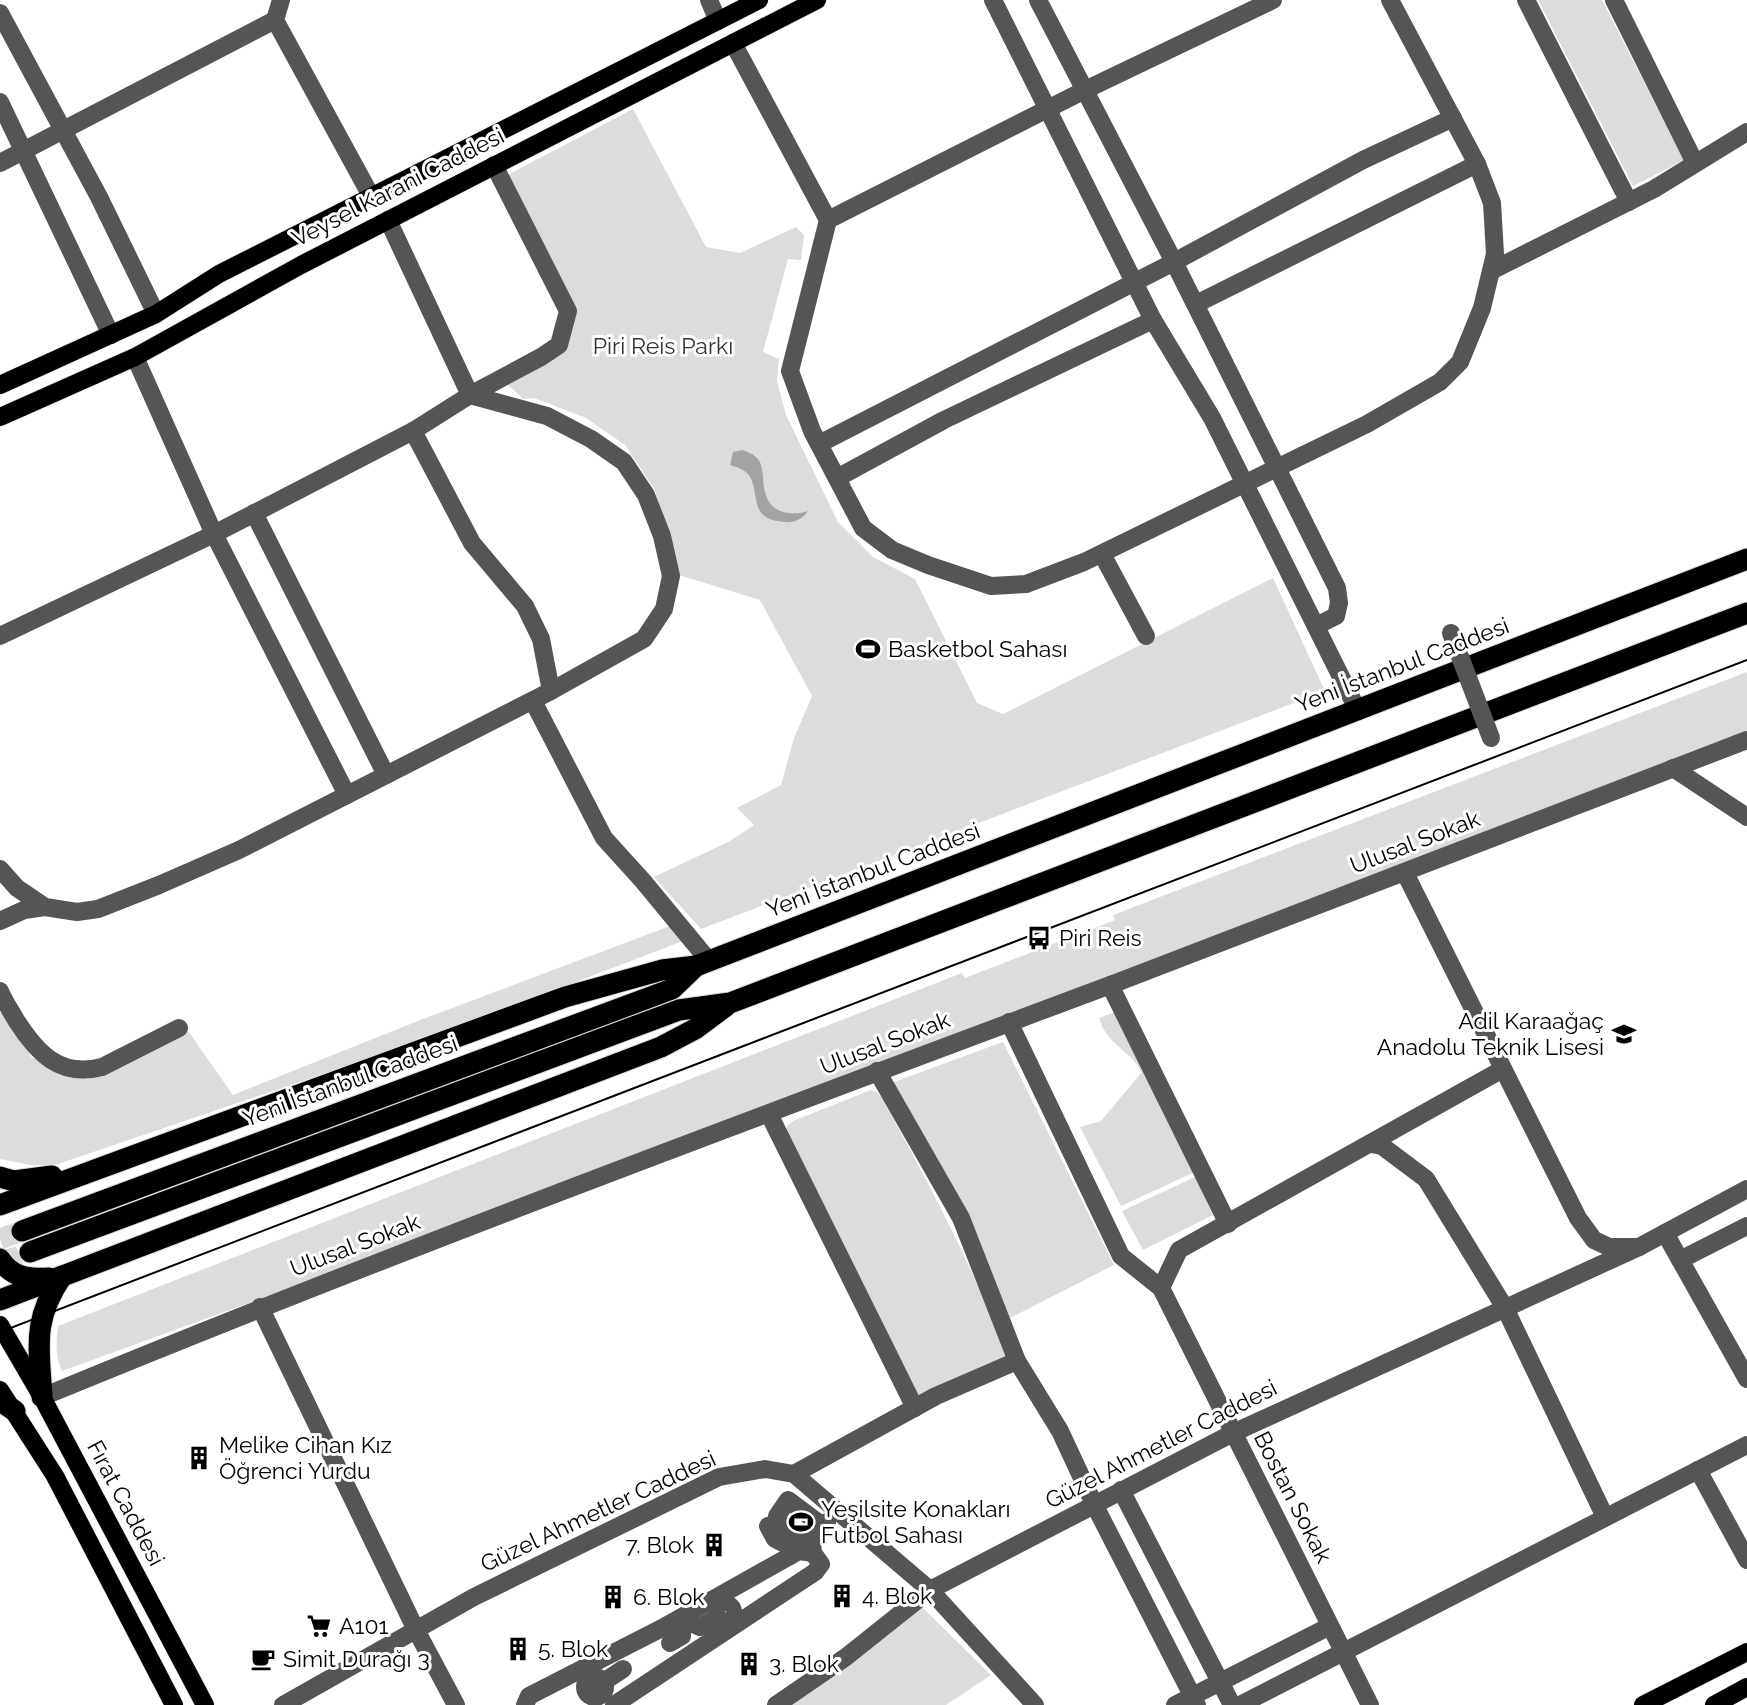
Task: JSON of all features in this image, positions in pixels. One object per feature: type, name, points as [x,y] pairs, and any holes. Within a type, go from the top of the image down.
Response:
[{"type":"highway","name":"Yeni İstanbul Caddesi","points":[[22,1231],[672,989],[702,964],[1747,559]]},
{"type":"highway","name":"Yeni İstanbul Caddesi","points":[[30,1252],[679,1010],[730,1003],[1747,613]]},
{"type":"highway","points":[[0,1215],[10,1201],[85,1172],[565,998],[662,970],[702,964]]},
{"type":"highway","points":[[0,1300],[661,1047],[695,1029],[730,1003]]},
{"type":"highway","points":[[0,1177],[14,1181],[85,1172]]},
{"type":"highway","points":[[0,1259],[6,1269],[16,1275],[30,1279],[59,1277]]},
{"type":"highway","points":[[42,1397],[39,1324],[45,1304],[59,1277]]},
{"type":"main road","name":"Veysel Karani Caddesi","points":[[0,384],[156,314],[219,274],[759,0]]},
{"type":"main road","name":"Veysel Karani Caddesi","points":[[0,416],[135,357],[301,265],[817,0]]},
{"type":"main road","name":"Fırat Caddesi","points":[[0,1325],[42,1397],[205,1705]]},
{"type":"main road","points":[[0,1390],[5,1409],[74,1511],[174,1705]]},
{"type":"main road","points":[[1643,1705],[1747,1652]]},
{"type":"main road","points":[[1714,1705],[1747,1687]]},
{"type":"street","points":[[0,4],[7,0]]},
{"type":"street","points":[[281,0],[275,20],[371,196]]},
{"type":"street","points":[[709,0],[718,20]]},
{"type":"street","points":[[993,0],[1153,320],[1212,418],[1358,711]]},
{"type":"street","points":[[1038,0],[1196,304],[1337,588],[1339,603],[1336,616],[1316,626]]},
{"type":"street","points":[[828,220],[1083,90],[1273,0]]},
{"type":"street","points":[[733,43],[828,220],[790,370],[812,431],[863,528],[892,550],[991,586],[1026,583],[1102,554],[1367,424],[1440,382],[1460,362],[1482,308],[1494,254],[1492,203],[1477,164],[1390,0]]},
{"type":"street","points":[[1525,0],[1629,202]]},
{"type":"street","points":[[1614,0],[1695,163]]},
{"type":"street","points":[[0,13],[65,131],[156,314]]},
{"type":"street","points":[[0,163],[24,153],[275,20]]},
{"type":"street","points":[[0,102],[111,335]]},
{"type":"street","points":[[819,444],[1174,262],[1363,160],[1453,118]]},
{"type":"street","points":[[1490,271],[1629,202],[1747,132]]},
{"type":"street","points":[[1196,304],[1477,164]]},
{"type":"street","points":[[0,635],[214,534],[413,431],[559,345],[568,310],[494,165]]},
{"type":"street","points":[[0,921],[24,910],[45,906],[77,912],[98,909],[239,850],[533,701],[644,639],[664,609],[671,576],[662,536],[646,495],[624,462],[591,439],[547,416],[470,395],[388,220]]},
{"type":"street","points":[[837,478],[944,420],[1153,320]]},
{"type":"street","points":[[135,357],[214,534],[347,795]]},
{"type":"street","points":[[413,431],[472,543],[525,606],[541,639],[551,691]]},
{"type":"street","points":[[254,513],[386,775]]},
{"type":"street","points":[[1102,554],[1146,636]]},
{"type":"street","points":[[1451,633],[1491,738]]},
{"type":"street","points":[[533,701],[604,838],[643,881],[702,964]]},
{"type":"street","name":"Ulusal Sokak","points":[[42,1397],[260,1307],[1405,873],[1747,740]]},
{"type":"street","points":[[1673,768],[1747,817]]},
{"type":"street","points":[[1,873],[17,888],[45,906]]},
{"type":"street","points":[[1405,873],[1578,1218],[1594,1240],[1609,1247],[1639,1247]]},
{"type":"street","points":[[1110,985],[1228,1224]]},
{"type":"street","points":[[2,1002],[31,1044],[44,1056],[65,1067],[88,1070],[102,1067],[179,1028]]},
{"type":"street","name":"Bostan Sokak","points":[[1009,1022],[1121,1256],[1161,1288],[1370,1705]]},
{"type":"street","points":[[1161,1288],[1179,1250],[1503,1069]]},
{"type":"street","points":[[877,1071],[961,1218],[1017,1361],[1060,1431],[1094,1504],[1195,1701]]},
{"type":"street","points":[[769,1114],[915,1408]]},
{"type":"street","points":[[1371,1144],[1382,1146],[1426,1179],[1505,1308],[1605,1517]]},
{"type":"street","name":"Güzel Ahmetler Caddesi","points":[[776,1705],[846,1657],[930,1590],[1234,1433],[1639,1247],[1747,1189]]},
{"type":"street","points":[[1680,1260],[1747,1226]]},
{"type":"street","points":[[1665,1233],[1747,1379]]},
{"type":"street","points":[[260,1307],[415,1628],[456,1705]]},
{"type":"street","points":[[1017,1361],[936,1396],[794,1474],[930,1590],[1035,1705]]},
{"type":"street","points":[[1240,1705],[1747,1445]]},
{"type":"street","name":"Güzel Ahmetler Caddesi","points":[[283,1705],[474,1597],[719,1477],[765,1469],[794,1474]]},
{"type":"street","points":[[1698,1469],[1747,1560]]},
{"type":"street","points":[[1121,1490],[1232,1705]]},
{"type":"street","points":[[614,1705],[680,1660],[726,1612],[751,1578],[799,1551],[812,1548],[825,1524],[788,1500],[777,1516],[778,1522],[812,1548],[821,1564],[815,1572],[782,1595],[726,1612],[700,1627],[689,1622],[671,1636]]},
{"type":"street","points":[[778,1522],[768,1525],[775,1539],[791,1547],[790,1556]]},
{"type":"street","points":[[751,1578],[754,1597]]},
{"type":"street","points":[[525,1705],[529,1696],[614,1651],[671,1636],[748,1604],[754,1597],[767,1592],[777,1591],[782,1595]]},
{"type":"street","points":[[1175,1705],[1195,1701],[1220,1682],[1330,1626]]},
{"type":"street","points":[[671,1636],[680,1660]]},
{"type":"street","points":[[614,1651],[634,1693]]},
{"type":"street","points":[[567,1677],[582,1699],[623,1670]]},
{"type":"green space","points":[[1538,0],[1602,0],[1684,160],[1633,186]]},
{"type":"green space","name":"Piri Reis Parkı","points":[[633,109],[706,247],[740,253],[796,227],[804,235],[801,260],[788,259],[763,352],[779,359],[777,381],[786,415],[838,522],[873,557],[915,579],[977,703],[1003,714],[1273,578],[1325,691],[701,929],[654,877],[730,841],[754,825],[737,808],[781,785],[794,738],[812,696],[760,600],[679,575],[655,490],[625,445],[586,418],[534,398],[523,399],[508,385],[556,353],[569,311],[500,179]]},
{"type":"green space","points":[[1747,672],[1747,731],[307,1282],[62,1371],[57,1349],[58,1326],[962,973],[965,978],[1105,924],[1115,920],[1113,915]]},
{"type":"green space","points":[[670,926],[683,941],[435,1036],[52,1166],[0,1159],[0,1013],[8,1009],[31,1057],[59,1070],[101,1071],[188,1031],[233,1095],[423,1019]]},
{"type":"green space","points":[[1120,1010],[1197,1171],[1121,1206],[1080,1127],[1101,1121],[1142,1072],[1107,1035],[1099,1018]]},
{"type":"green space","points":[[1003,1042],[1114,1265],[1008,1319],[892,1094],[894,1082]]},
{"type":"green space","points":[[871,1090],[882,1098],[950,1226],[1007,1359],[919,1396],[786,1134],[787,1126],[793,1121]]},
{"type":"green space","points":[[1195,1177],[1213,1215],[1143,1250],[1122,1211]]},
{"type":"green space","points":[[922,1607],[991,1675],[946,1705],[777,1705]]},
{"type":"shaded area","points":[[742,450],[751,453],[760,462],[766,495],[773,506],[789,513],[808,511],[804,516],[785,522],[773,520],[760,511],[749,475],[730,465],[733,452]]},
{"type":"tunnel","points":[[0,1239],[22,1231]]},
{"type":"tunnel","points":[[0,1263],[30,1252]]},
{"type":"tram line","points":[[0,1332],[1747,660]]},
{"type":"place","name":"Basketbol Sahası","points":[[868,649]]},
{"type":"place","name":"Piri Reis","points":[[1039,938]]},
{"type":"place","name":"Adil Karaağaç Anadolu Teknik Lisesi","points":[[1624,1034]]},
{"type":"place","name":"Melike Cihan Kız Öğrenci Yurdu","points":[[199,1458]]},
{"type":"place","name":"Yeşilsite Konakları Futbol Sahası","points":[[801,1522]]},
{"type":"place","name":"7. Blok","points":[[714,1545]]},
{"type":"place","name":"4. Blok","points":[[842,1596]]},
{"type":"place","name":"6. Blok","points":[[613,1597]]},
{"type":"place","name":"A101","points":[[319,1626]]},
{"type":"place","name":"5. Blok","points":[[518,1649]]},
{"type":"place","name":"Simit Durağı 3","points":[[263,1659]]},
{"type":"place","name":"3. Blok","points":[[749,1664]]}]
